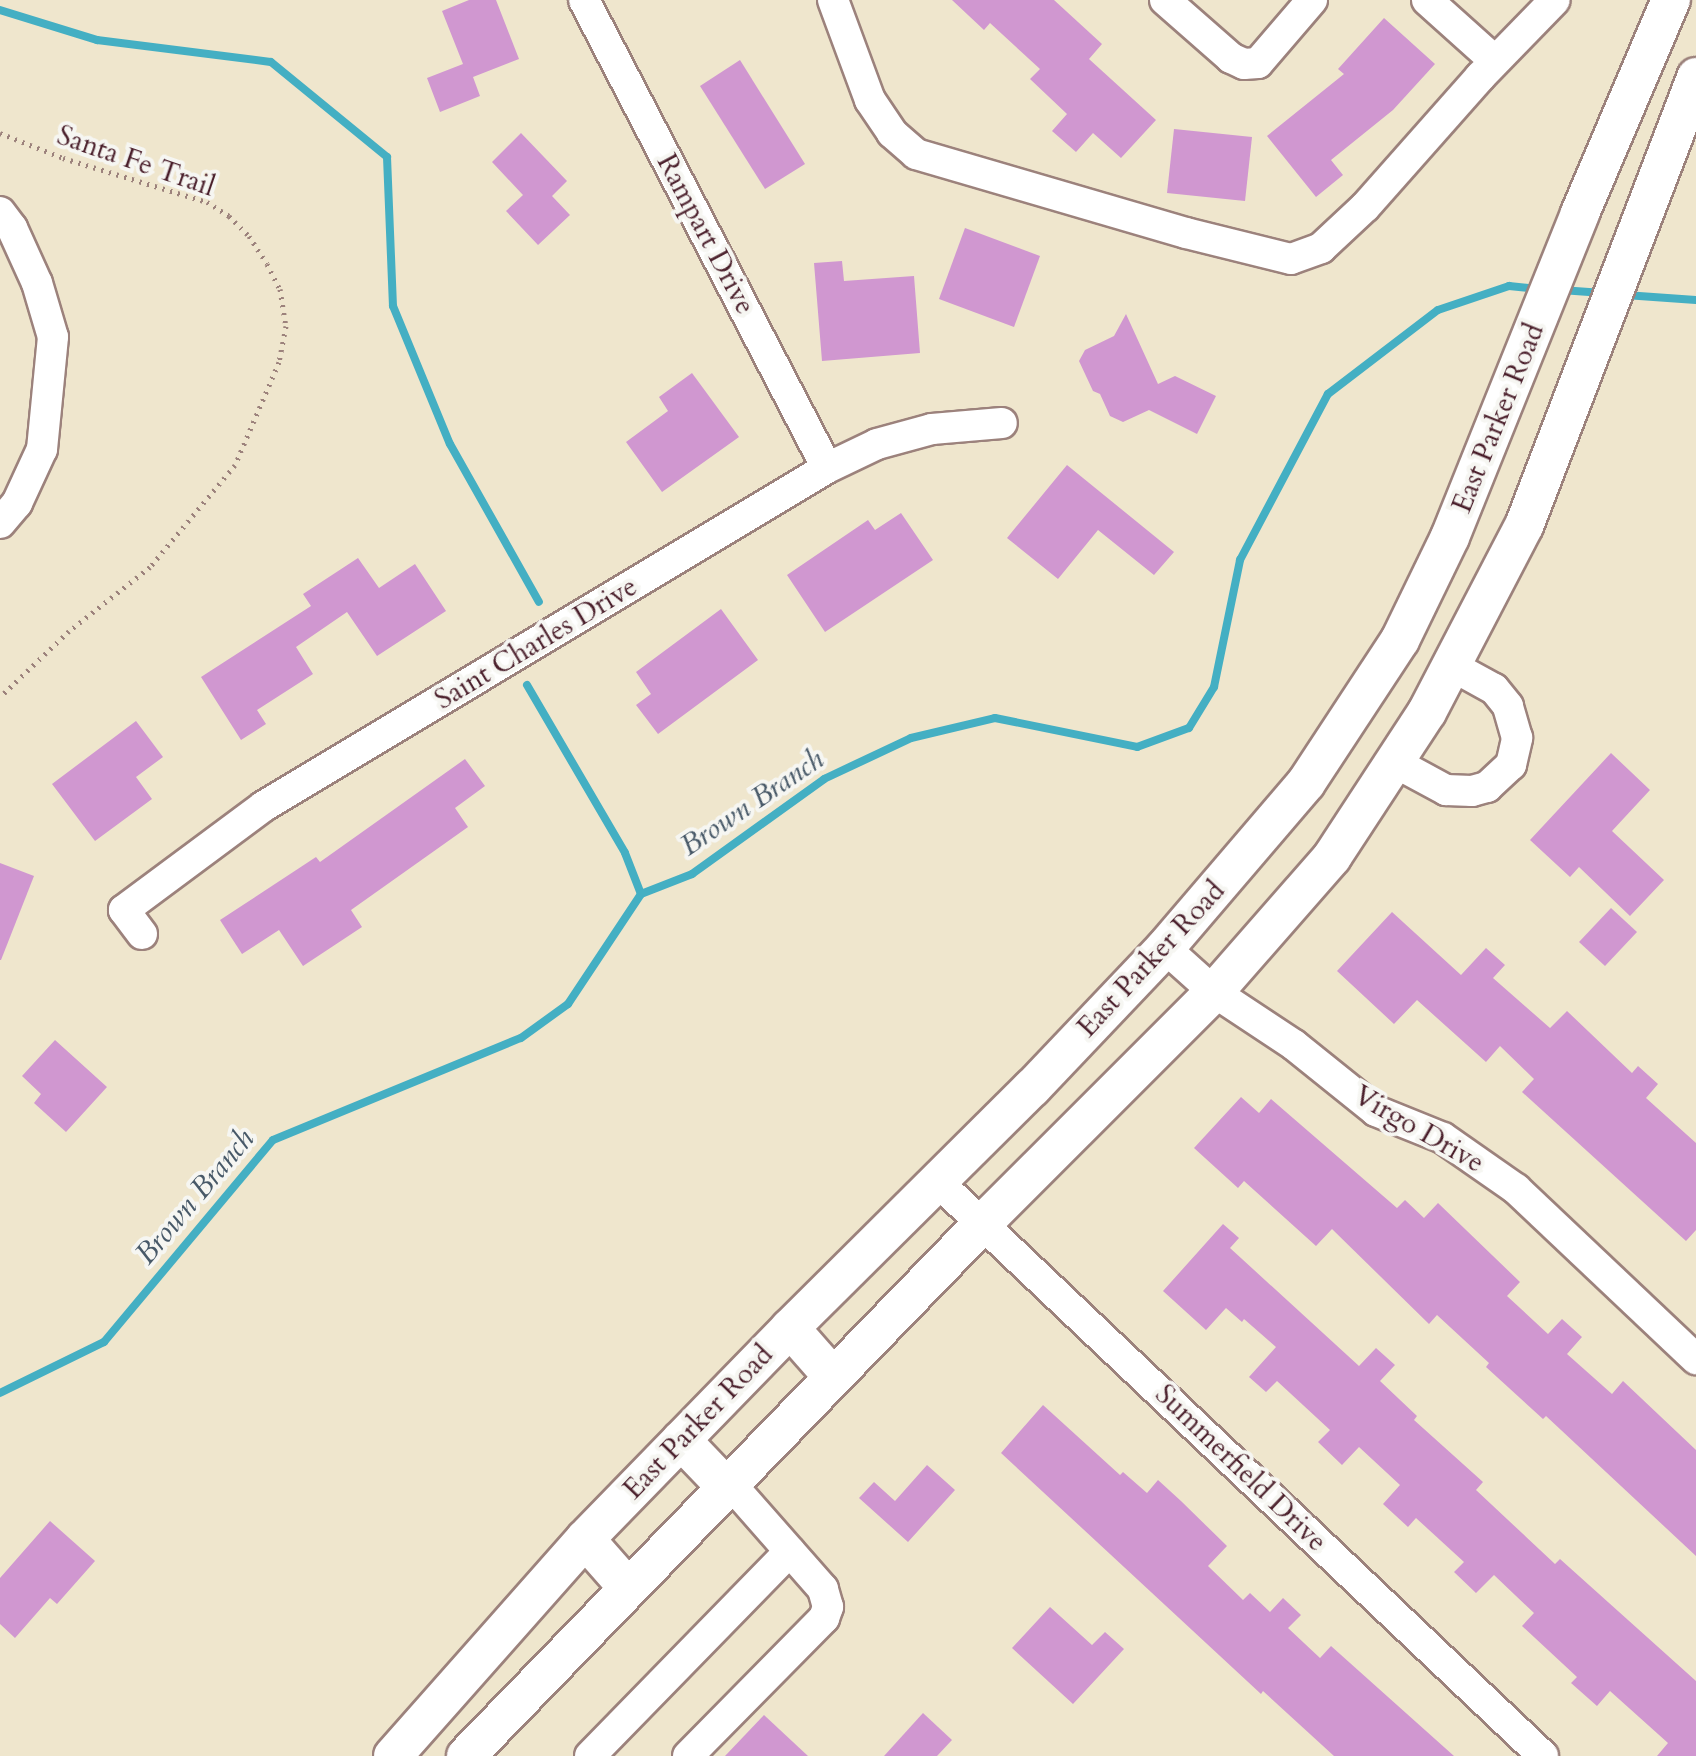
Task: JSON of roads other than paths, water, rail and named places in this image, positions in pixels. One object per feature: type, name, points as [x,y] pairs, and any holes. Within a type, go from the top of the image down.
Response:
[{"type":"main road","name":"East Parker Road","points":[[393,1756],[585,1539],[1165,948],[1306,783],[1400,640],[1466,502],[1580,213],[1671,0]]},
{"type":"main road","points":[[467,1755],[983,1223],[1214,992],[1316,877],[1396,763],[1452,666],[1524,526],[1696,77]]},
{"type":"main road","points":[[1400,640],[1452,666]]},
{"type":"main road","points":[[790,1328],[833,1377]]},
{"type":"main road","points":[[681,1440],[728,1485]]},
{"type":"main road","points":[[585,1539],[628,1588]]},
{"type":"street","name":"Rampart Drive","points":[[584,0],[827,468]]},
{"type":"street","points":[[833,0],[870,100],[892,133],[916,154],[943,165],[1291,259],[1321,248],[1365,207],[1495,61],[1555,0]]},
{"type":"street","points":[[1165,0],[1231,58],[1244,64],[1258,63],[1312,0]]},
{"type":"street","points":[[1427,0],[1495,61]]},
{"type":"street","points":[[0,212],[12,228],[37,283],[53,337],[42,449],[17,503],[0,523]]},
{"type":"street","name":"Saint Charles Drive","points":[[142,934],[124,910],[264,806],[827,468],[877,444],[932,429],[1002,423]]},
{"type":"street","points":[[1396,763],[1446,790],[1472,791],[1487,787],[1511,765],[1517,738],[1508,706],[1494,689],[1452,666]]},
{"type":"street","name":"Virgo Drive","points":[[1165,948],[1214,992],[1294,1045],[1376,1111],[1443,1138],[1516,1189],[1696,1359]]},
{"type":"street","name":"Summerfield Drive","points":[[938,1182],[1543,1756]]},
{"type":"street","points":[[688,1756],[824,1618],[828,1607],[823,1589],[728,1485]]},
{"type":"street","points":[[590,1756],[790,1551]]},
{"type":"waterway","points":[[0,10],[97,40],[271,62],[387,157],[393,306],[450,444],[539,602]]},
{"type":"waterway","name":"Brown Branch","points":[[0,1393],[104,1342],[273,1140],[521,1038],[568,1004],[641,894],[692,874],[824,779],[911,738],[995,718],[1137,747],[1189,728],[1214,687],[1240,560],[1328,394],[1438,310],[1509,286],[1540,289]]},
{"type":"waterway","name":"Brown Branch","points":[[1561,290],[1603,293]]},
{"type":"waterway","name":"Brown Branch","points":[[1625,295],[1696,300]]},
{"type":"waterway","points":[[527,685],[625,853],[641,894]]}]
